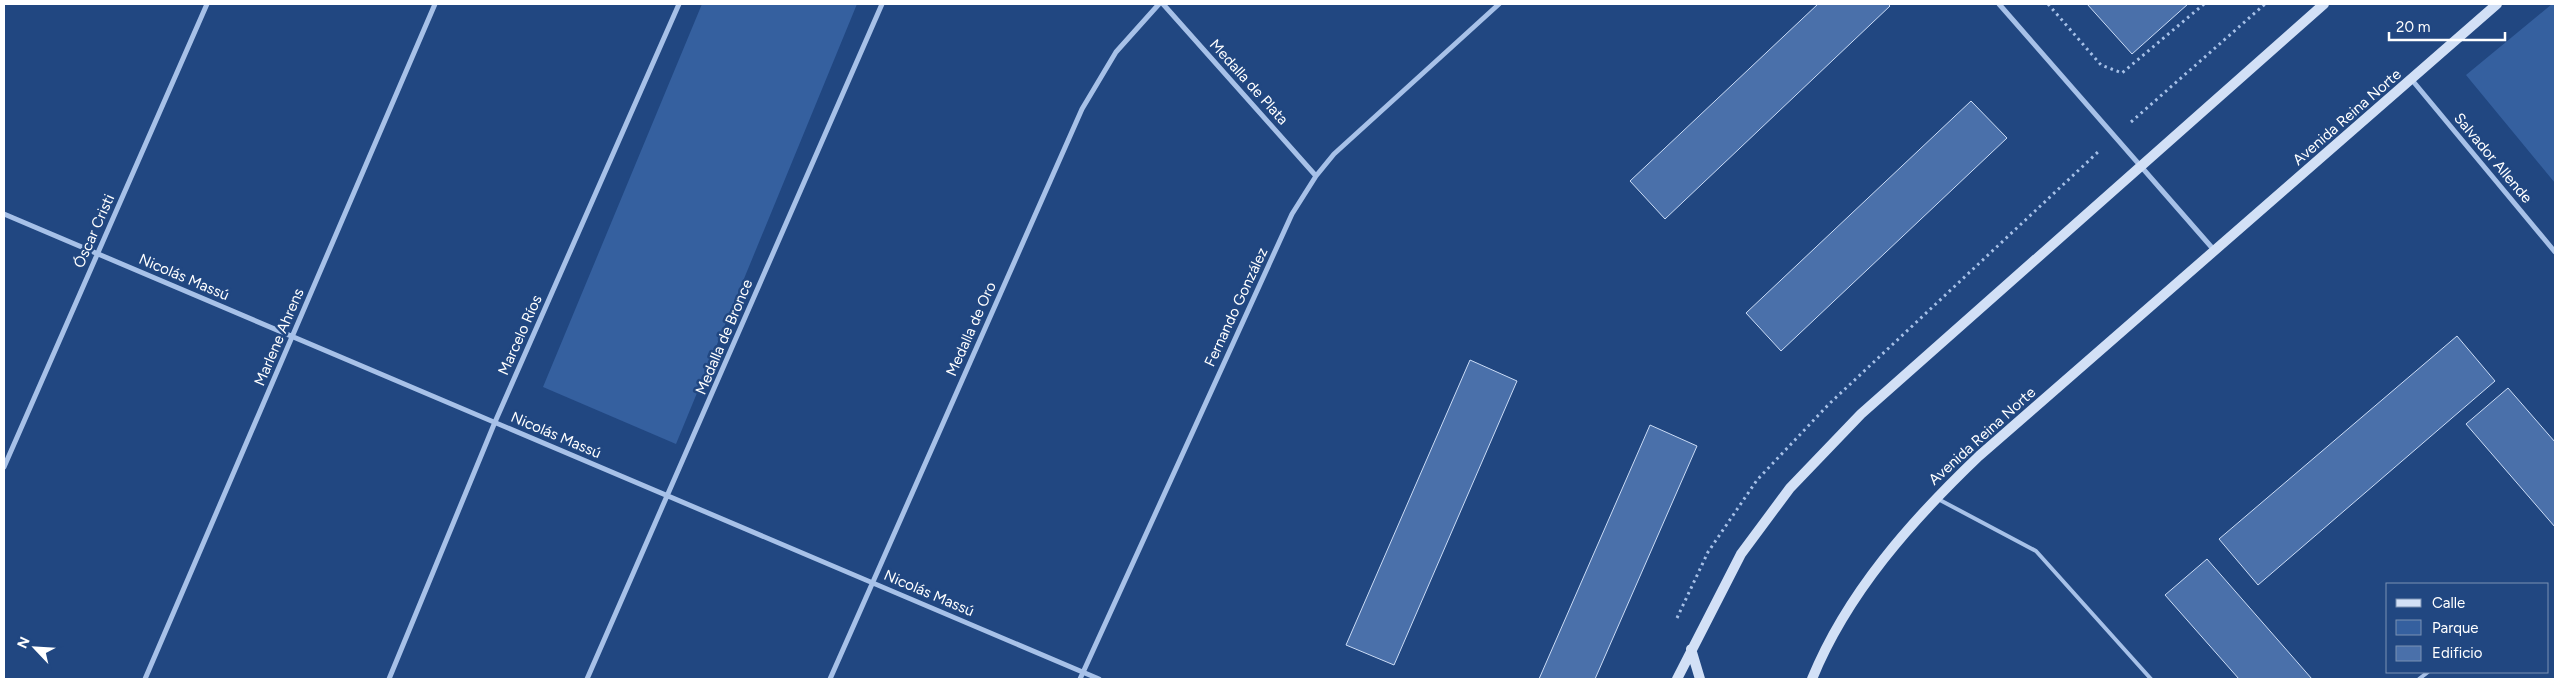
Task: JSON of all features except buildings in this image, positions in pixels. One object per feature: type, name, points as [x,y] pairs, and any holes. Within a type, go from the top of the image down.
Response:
[{"type":"street","name":"Óscar Cristi","points":[[4,468],[207,4]]},
{"type":"street","name":"Marlene Ahrens","points":[[145,679],[435,4]]},
{"type":"street","name":"Marcelo Ríos","points":[[388,679],[495,422],[679,4]]},
{"type":"street","name":"Medalla de Bronce","points":[[587,679],[882,4]]},
{"type":"street","name":"Medalla de Oro","points":[[830,679],[1082,109],[1116,52],[1158,4]]},
{"type":"street","name":"Medalla de Plata","points":[[1163,4],[1316,176]]},
{"type":"street","name":"Fernando González","points":[[1080,679],[1292,214],[1316,176],[1334,154],[1500,4]]},
{"type":"street","points":[[1999,4],[2142,164],[2215,251]]},
{"type":"street","points":[[1676,679],[1741,554],[1790,488],[1861,414],[2324,4]]},
{"type":"street","name":"Avenida Reina Norte","points":[[1812,679],[1862,590],[1897,542],[1936,498],[1979,456],[2497,4]]},
{"type":"street","name":"Salvador Allende","points":[[2412,80],[2555,252]]},
{"type":"street","name":"Nicolás Massú","points":[[4,214],[1099,679]]},
{"type":"street","points":[[1691,649],[1700,679]]},
{"type":"lane","points":[[1936,498],[2036,551],[2151,679]]},
{"type":"path","points":[[2048,4],[2101,64],[2122,73],[2204,4]]},
{"type":"path","points":[[2115,136],[2265,4]]},
{"type":"green space","points":[[702,4],[857,4],[676,444],[543,387]]},
{"type":"green space","points":[[2552,4],[2555,4],[2555,183],[2466,75]]}]
